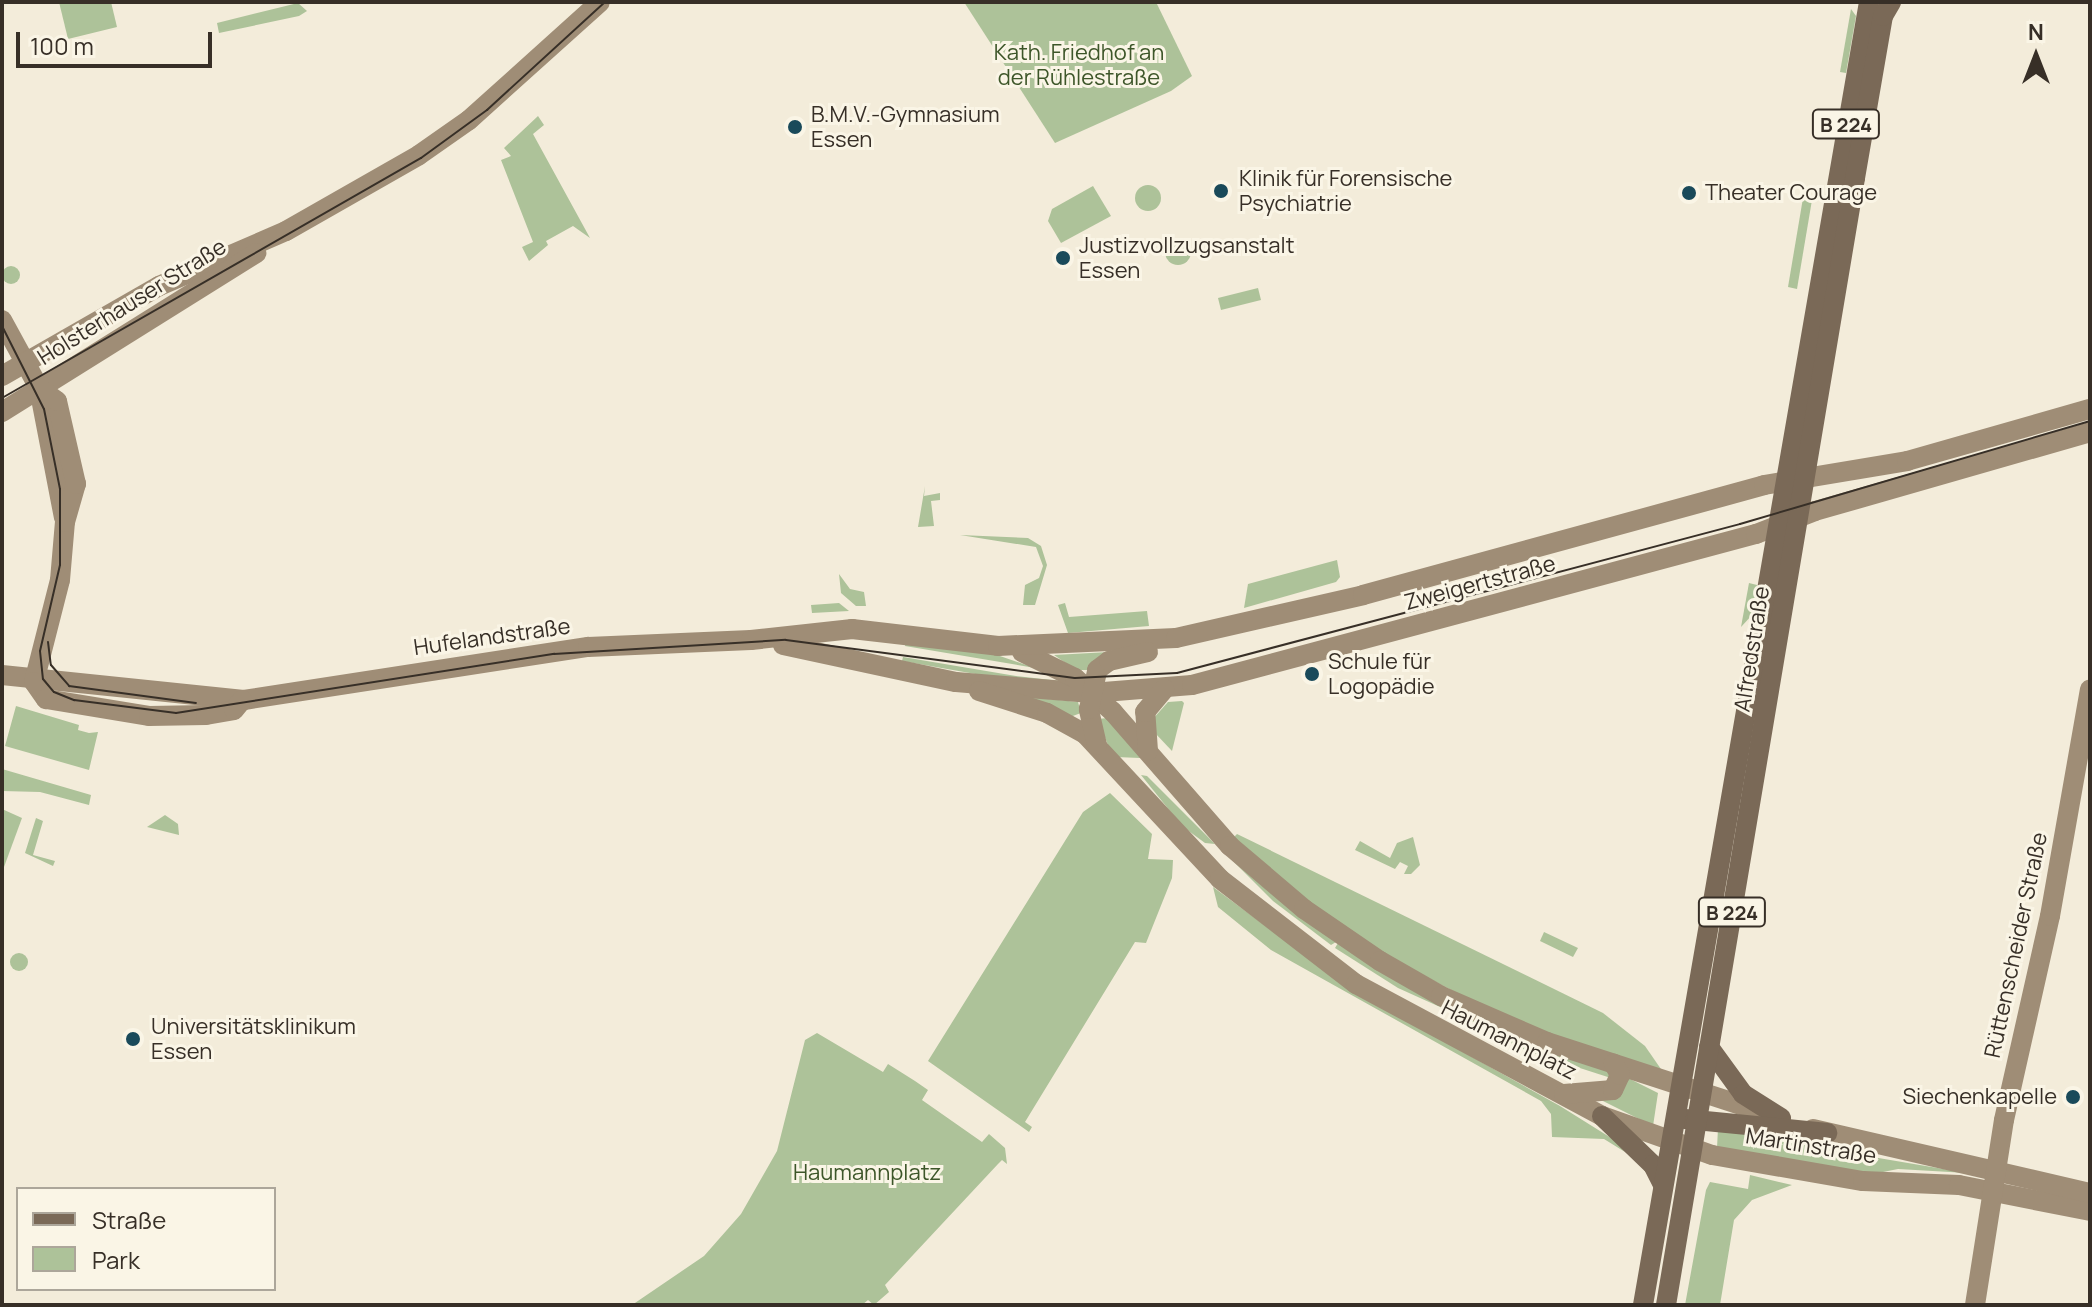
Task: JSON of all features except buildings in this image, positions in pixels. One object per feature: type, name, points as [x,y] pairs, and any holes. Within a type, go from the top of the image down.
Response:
[{"type":"main road","name":"Holsterhauser Straße","points":[[2,412],[215,283],[286,231],[469,120],[600,2]]},
{"type":"main road","name":"Alfredstraße","points":[[1643,1305],[1673,1135],[1709,1047],[1798,517],[1795,479],[1869,2]]},
{"type":"main road","name":"Alfredstraße","points":[[1666,1305],[1697,1118],[1691,1090],[1776,525],[1795,479],[1883,16],[1891,2]]},
{"type":"main road","name":"Holsterhauser Straße","points":[[2,376],[159,286],[286,231]]},
{"type":"main road","points":[[2,320],[39,388],[65,522],[60,580],[34,682]]},
{"type":"main road","name":"Zweigertstraße","points":[[876,631],[998,646],[1176,638],[1345,600],[1795,479],[1907,461],[2090,409]]},
{"type":"main road","name":"Zweigertstraße","points":[[871,663],[956,682],[1091,693],[1164,689],[1216,680],[1776,525],[2086,435]]},
{"type":"main road","name":"Hufelandstraße","points":[[2,675],[34,682],[46,699],[149,716],[206,715],[234,710],[242,700],[588,647],[876,631]]},
{"type":"main road","points":[[1163,773],[1142,764],[1103,758],[1090,722],[1091,693],[1102,664],[1159,650],[1176,638]]},
{"type":"main road","name":"Hufelandstraße","points":[[751,640],[871,663]]},
{"type":"main road","name":"Haumannplatz","points":[[998,646],[1050,663],[1091,693],[1259,872],[1367,953],[1507,1026],[1691,1090]]},
{"type":"main road","name":"Haumannplatz","points":[[956,682],[1047,713],[1103,758],[1220,879],[1286,935],[1420,1021],[1602,1116],[1673,1135]]},
{"type":"main road","points":[[1149,755],[1144,715],[1164,689]]},
{"type":"main road","name":"Rüttenscheider Straße","points":[[1975,1305],[1994,1182],[2090,689]]},
{"type":"main road","points":[[1709,1047],[1743,1094],[1781,1118]]},
{"type":"main road","points":[[1564,1094],[1613,1090],[1620,1075],[1614,1064]]},
{"type":"main road","name":"Martinstraße","points":[[1691,1090],[1994,1182]]},
{"type":"main road","points":[[1602,1116],[1653,1165],[1663,1185]]},
{"type":"main road","points":[[1673,1135],[1685,1119],[1697,1118],[1827,1133]]},
{"type":"main road","name":"Martinstraße","points":[[1673,1135],[1692,1147],[1863,1181],[1994,1182]]},
{"type":"main road","points":[[1994,1182],[2090,1193]]},
{"type":"main road","points":[[1994,1182],[2090,1211]]},
{"type":"green space","points":[[59,2],[111,2],[117,27],[68,39]]},
{"type":"green space","name":"Kath. Friedhof an der Rühlestraße","points":[[964,2],[1156,2],[1192,76],[1171,91],[1055,143]]},
{"type":"green space","points":[[298,3],[307,11],[299,16],[219,33],[217,23]]},
{"type":"green space","points":[[1851,9],[1856,16],[1846,73],[1840,72]]},
{"type":"green space","points":[[538,116],[544,125],[533,134],[590,238],[573,226],[546,241],[548,245],[529,261],[522,247],[533,242],[501,160],[511,156],[504,148]]},
{"type":"green space","points":[[1148,185],[1157,189],[1161,198],[1157,207],[1148,211],[1139,207],[1135,198],[1139,189]]},
{"type":"green space","points":[[1093,186],[1111,216],[1061,243],[1048,221],[1052,209]]},
{"type":"green space","points":[[1803,198],[1812,200],[1797,289],[1788,287]]},
{"type":"green space","points":[[1178,239],[1187,243],[1191,252],[1187,261],[1178,265],[1169,261],[1165,252],[1169,243]]},
{"type":"green space","points":[[11,266],[20,275],[11,284],[2,275]]},
{"type":"green space","points":[[1258,288],[1261,300],[1221,310],[1218,298]]},
{"type":"green space","points":[[925,486],[924,496],[940,493],[940,500],[931,501],[934,526],[918,527]]},
{"type":"green space","points":[[960,535],[1028,538],[1041,546],[1047,565],[1035,605],[1023,605],[1025,585],[1039,578],[1043,566],[1036,547]]},
{"type":"green space","points":[[1337,560],[1340,577],[1336,582],[1244,608],[1248,584]]},
{"type":"green space","points":[[839,574],[850,589],[864,592],[866,606],[856,606],[841,593]]},
{"type":"green space","points":[[1749,583],[1757,585],[1753,614],[1741,627]]},
{"type":"green space","points":[[839,603],[849,611],[812,613],[811,605]]},
{"type":"green space","points":[[1065,603],[1069,617],[1147,611],[1149,626],[1068,633],[1058,605]]},
{"type":"green space","points":[[906,641],[997,655],[1035,668],[905,646]]},
{"type":"green space","points":[[1109,652],[1090,670],[1076,670],[1054,655]]},
{"type":"green space","points":[[903,657],[1061,681],[1015,681],[902,661]]},
{"type":"green space","points":[[1029,697],[1078,702],[1081,713],[1070,717]]},
{"type":"green space","points":[[1182,701],[1172,751],[1155,733],[1152,720],[1168,702]]},
{"type":"green space","points":[[16,706],[79,725],[78,730],[98,732],[89,770],[5,746]]},
{"type":"green space","points":[[1107,718],[1140,758],[1116,757],[1109,748],[1098,719]]},
{"type":"green space","points":[[2,769],[91,795],[89,805],[40,792],[2,791]]},
{"type":"green space","points":[[1141,775],[1147,776],[1215,844],[1205,843],[1182,826]]},
{"type":"green space","points":[[1110,793],[1152,834],[1148,859],[1173,860],[1172,878],[1146,943],[1135,942],[1025,1122],[1032,1127],[1029,1132],[928,1061],[1083,812]]},
{"type":"green space","points":[[2,809],[22,818],[4,867],[2,866]]},
{"type":"green space","points":[[165,815],[178,824],[179,835],[147,827]]},
{"type":"green space","points":[[36,818],[43,821],[33,855],[55,861],[53,866],[25,853]]},
{"type":"green space","points":[[1237,834],[1603,1013],[1645,1046],[1663,1072],[1511,1021],[1382,954],[1274,877],[1233,838]]},
{"type":"green space","points":[[1413,837],[1420,865],[1411,874],[1404,874],[1408,866],[1400,862],[1395,869],[1355,850],[1360,841],[1390,858],[1397,843]]},
{"type":"green space","points":[[1222,850],[1336,942],[1331,945],[1273,901]]},
{"type":"green space","points":[[1213,887],[1352,990],[1560,1106],[1616,1141],[1625,1152],[1604,1139],[1552,1137],[1551,1114],[1541,1101],[1271,950],[1218,907]]},
{"type":"green space","points":[[1544,932],[1578,948],[1573,957],[1540,941]]},
{"type":"green space","points":[[1338,943],[1502,1035],[1398,988],[1335,948]]},
{"type":"green space","points":[[19,953],[28,962],[19,971],[10,962]]},
{"type":"green space","name":"Haumannplatz","points":[[817,1033],[883,1072],[888,1064],[915,1081],[928,1090],[922,1100],[982,1142],[989,1134],[1005,1148],[1007,1164],[1002,1160],[998,1164],[885,1285],[889,1292],[874,1305],[868,1300],[862,1305],[632,1305],[704,1256],[741,1214],[777,1151],[805,1040]]},
{"type":"green space","points":[[1506,1033],[1612,1072],[1614,1079],[1527,1051],[1503,1039]]},
{"type":"green space","points":[[1626,1077],[1658,1093],[1653,1126],[1601,1100]]},
{"type":"green space","points":[[1718,1128],[1967,1173],[1898,1169],[1863,1176],[1717,1148]]},
{"type":"green space","points":[[1750,1175],[1792,1185],[1752,1200],[1734,1220],[1720,1305],[1685,1305],[1710,1182],[1748,1189]]},
{"type":"tram line","points":[[2,398],[421,158],[487,110],[605,2]]},
{"type":"tram line","points":[[2,326],[44,409],[60,489],[60,565],[40,651],[43,679],[54,692],[74,700],[176,713],[554,654],[786,640],[1075,678],[1177,673],[1740,524],[2090,421]]},
{"type":"tram line","points":[[48,642],[51,665],[69,686],[196,703]]},
{"type":"place","name":"B.M.V.-Gymnasium Essen","points":[[795,127]]},
{"type":"place","name":"Klinik für Forensische Psychiatrie","points":[[1221,191]]},
{"type":"place","name":"Theater Courage","points":[[1689,193]]},
{"type":"place","name":"Justizvollzugsanstalt Essen","points":[[1063,258]]},
{"type":"place","name":"Schule für Logopädie","points":[[1312,674]]},
{"type":"place","name":"Universitätsklinikum Essen","points":[[133,1039]]},
{"type":"place","name":"Siechenkapelle","points":[[2073,1097]]}]
